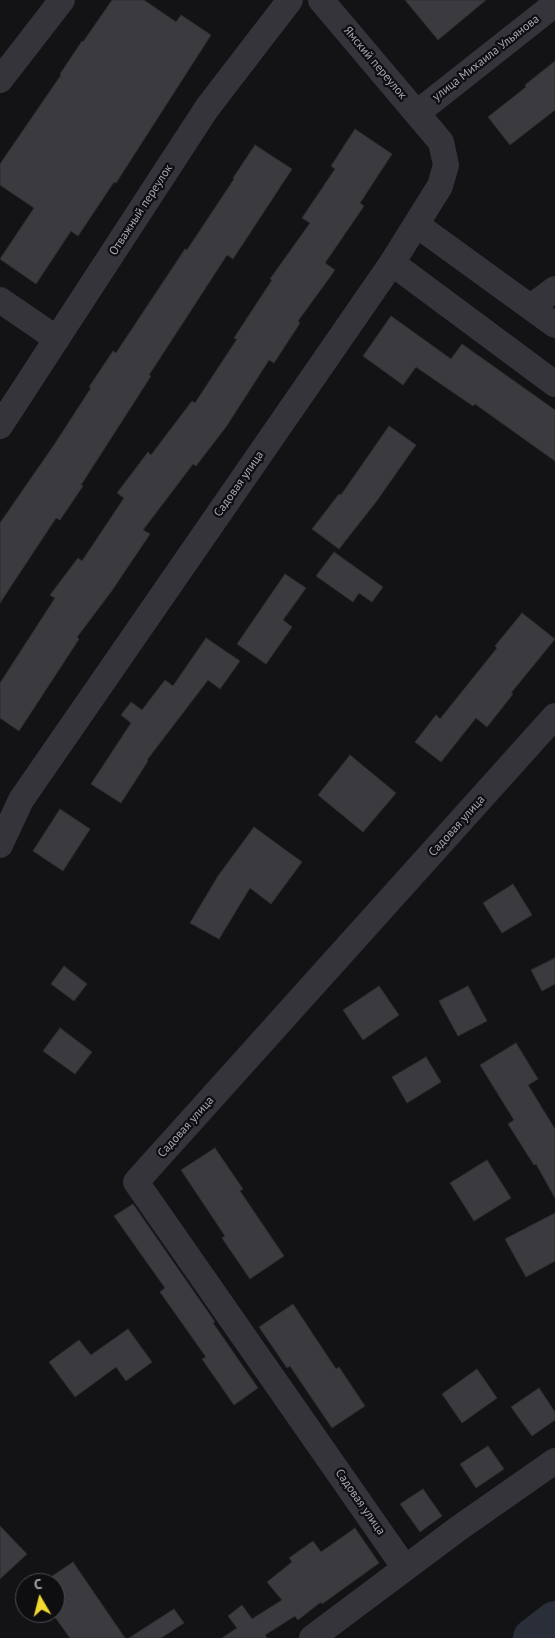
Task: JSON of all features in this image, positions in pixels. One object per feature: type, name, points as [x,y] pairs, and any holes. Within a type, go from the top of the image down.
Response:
[{"type":"street","points":[[0,80],[62,0]]},
{"type":"street","name":"Отважный переулок","points":[[0,426],[207,108],[290,0]]},
{"type":"street","name":"Ямский переулок","points":[[321,0],[423,120]]},
{"type":"street","name":"улица Михаила Ульянова","points":[[423,120],[555,4]]},
{"type":"street","name":"Садовая улица","points":[[0,845],[21,800],[392,263],[440,186],[446,165],[441,142],[423,120]]},
{"type":"street","points":[[417,225],[555,325]]},
{"type":"street","points":[[392,263],[555,384]]},
{"type":"street","points":[[531,308],[555,289]]},
{"type":"street","points":[[0,300],[57,339]]},
{"type":"street","name":"Садовая улица","points":[[405,1568],[136,1182],[553,722]]},
{"type":"street","points":[[312,1638],[459,1528],[555,1461]]},
{"type":"building","points":[[112,0],[144,0],[176,22],[181,15],[211,35],[116,183],[114,182],[78,236],[71,231],[36,284],[0,259],[34,208],[0,185],[0,164],[82,41]]},
{"type":"building","points":[[405,0],[486,0],[438,40]]},
{"type":"building","points":[[555,61],[555,110],[510,145],[488,117]]},
{"type":"building","points":[[355,129],[392,154],[360,203],[364,206],[325,263],[335,270],[298,321],[300,323],[274,363],[269,360],[226,427],[196,466],[193,464],[143,530],[150,534],[111,592],[77,637],[79,639],[19,731],[0,718],[0,683],[55,598],[50,595],[78,558],[82,561],[124,498],[117,493],[148,452],[151,455],[192,401],[195,403],[237,339],[234,338],[272,280],[270,279],[310,223],[302,218],[335,169],[331,166]]},
{"type":"building","points":[[255,145],[292,169],[233,259],[227,255],[149,375],[151,376],[81,485],[83,486],[60,520],[56,518],[0,603],[0,523],[56,442],[113,351],[116,353],[185,249],[187,250]]},
{"type":"building","points":[[391,316],[451,359],[462,344],[555,410],[555,461],[475,404],[473,406],[416,367],[403,385],[363,356]]},
{"type":"building","points":[[389,426],[416,445],[376,502],[339,549],[312,529],[339,494],[341,495]]},
{"type":"building","points":[[334,552],[383,587],[372,602],[359,593],[353,602],[316,576]]},
{"type":"building","points":[[285,574],[306,588],[283,620],[292,627],[266,664],[237,644]]},
{"type":"building","points":[[522,613],[555,639],[511,693],[513,694],[487,727],[476,718],[441,762],[415,742],[436,715],[440,719],[497,648],[495,646]]},
{"type":"building","points":[[206,638],[240,661],[220,689],[208,680],[147,760],[121,803],[91,784],[131,723],[121,715],[131,702],[142,710],[165,680],[173,686]]},
{"type":"building","points":[[350,755],[396,793],[363,832],[318,795]]},
{"type":"building","points":[[60,809],[90,829],[63,871],[33,851]]},
{"type":"building","points":[[254,827],[302,862],[271,904],[250,888],[219,939],[190,923],[218,876]]},
{"type":"building","points":[[513,884],[532,915],[502,933],[483,903]]},
{"type":"building","points":[[555,958],[555,984],[542,991],[531,970]]},
{"type":"building","points":[[64,966],[87,984],[74,1001],[51,984]]},
{"type":"building","points":[[379,986],[399,1015],[363,1040],[343,1010]]},
{"type":"building","points":[[468,986],[487,1021],[458,1036],[439,1001]]},
{"type":"building","points":[[60,1028],[92,1052],[75,1074],[43,1051]]},
{"type":"building","points":[[516,1043],[538,1079],[528,1085],[555,1129],[555,1198],[536,1164],[534,1165],[508,1124],[514,1120],[480,1065]]},
{"type":"building","points":[[426,1057],[441,1082],[407,1103],[392,1077]]},
{"type":"building","points":[[215,1148],[243,1189],[240,1191],[284,1256],[250,1279],[222,1238],[225,1236],[181,1170]]},
{"type":"building","points":[[487,1160],[511,1198],[474,1221],[450,1183]]},
{"type":"building","points":[[133,1204],[215,1322],[213,1323],[258,1388],[234,1405],[202,1359],[206,1357],[160,1292],[165,1288],[114,1216]]},
{"type":"building","points":[[555,1213],[555,1261],[526,1277],[505,1239]]},
{"type":"building","points":[[293,1304],[336,1369],[339,1367],[365,1406],[332,1428],[290,1366],[287,1368],[259,1327]]},
{"type":"building","points":[[128,1329],[152,1362],[126,1381],[116,1367],[75,1397],[49,1362],[79,1340],[91,1355]]},
{"type":"building","points":[[477,1369],[497,1398],[462,1423],[442,1394]]},
{"type":"building","points":[[539,1388],[555,1412],[555,1420],[532,1436],[511,1407]]},
{"type":"building","points":[[488,1446],[504,1469],[476,1488],[460,1464]]},
{"type":"building","points":[[423,1489],[442,1516],[420,1532],[400,1504]]},
{"type":"building","points":[[0,1526],[27,1554],[0,1579]]},
{"type":"building","points":[[355,1528],[379,1563],[298,1620],[295,1616],[265,1635],[267,1638],[222,1638],[237,1628],[228,1616],[242,1605],[252,1619],[282,1600],[267,1582],[292,1562],[289,1558],[313,1541],[321,1552]]},
{"type":"building","points":[[73,1562],[125,1638],[70,1638],[59,1623],[65,1623],[65,1573],[57,1573]]},
{"type":"building","points":[[174,1609],[184,1623],[161,1638],[129,1638]]},
{"type":"waterway","points":[[533,1638],[555,1621]]}]
